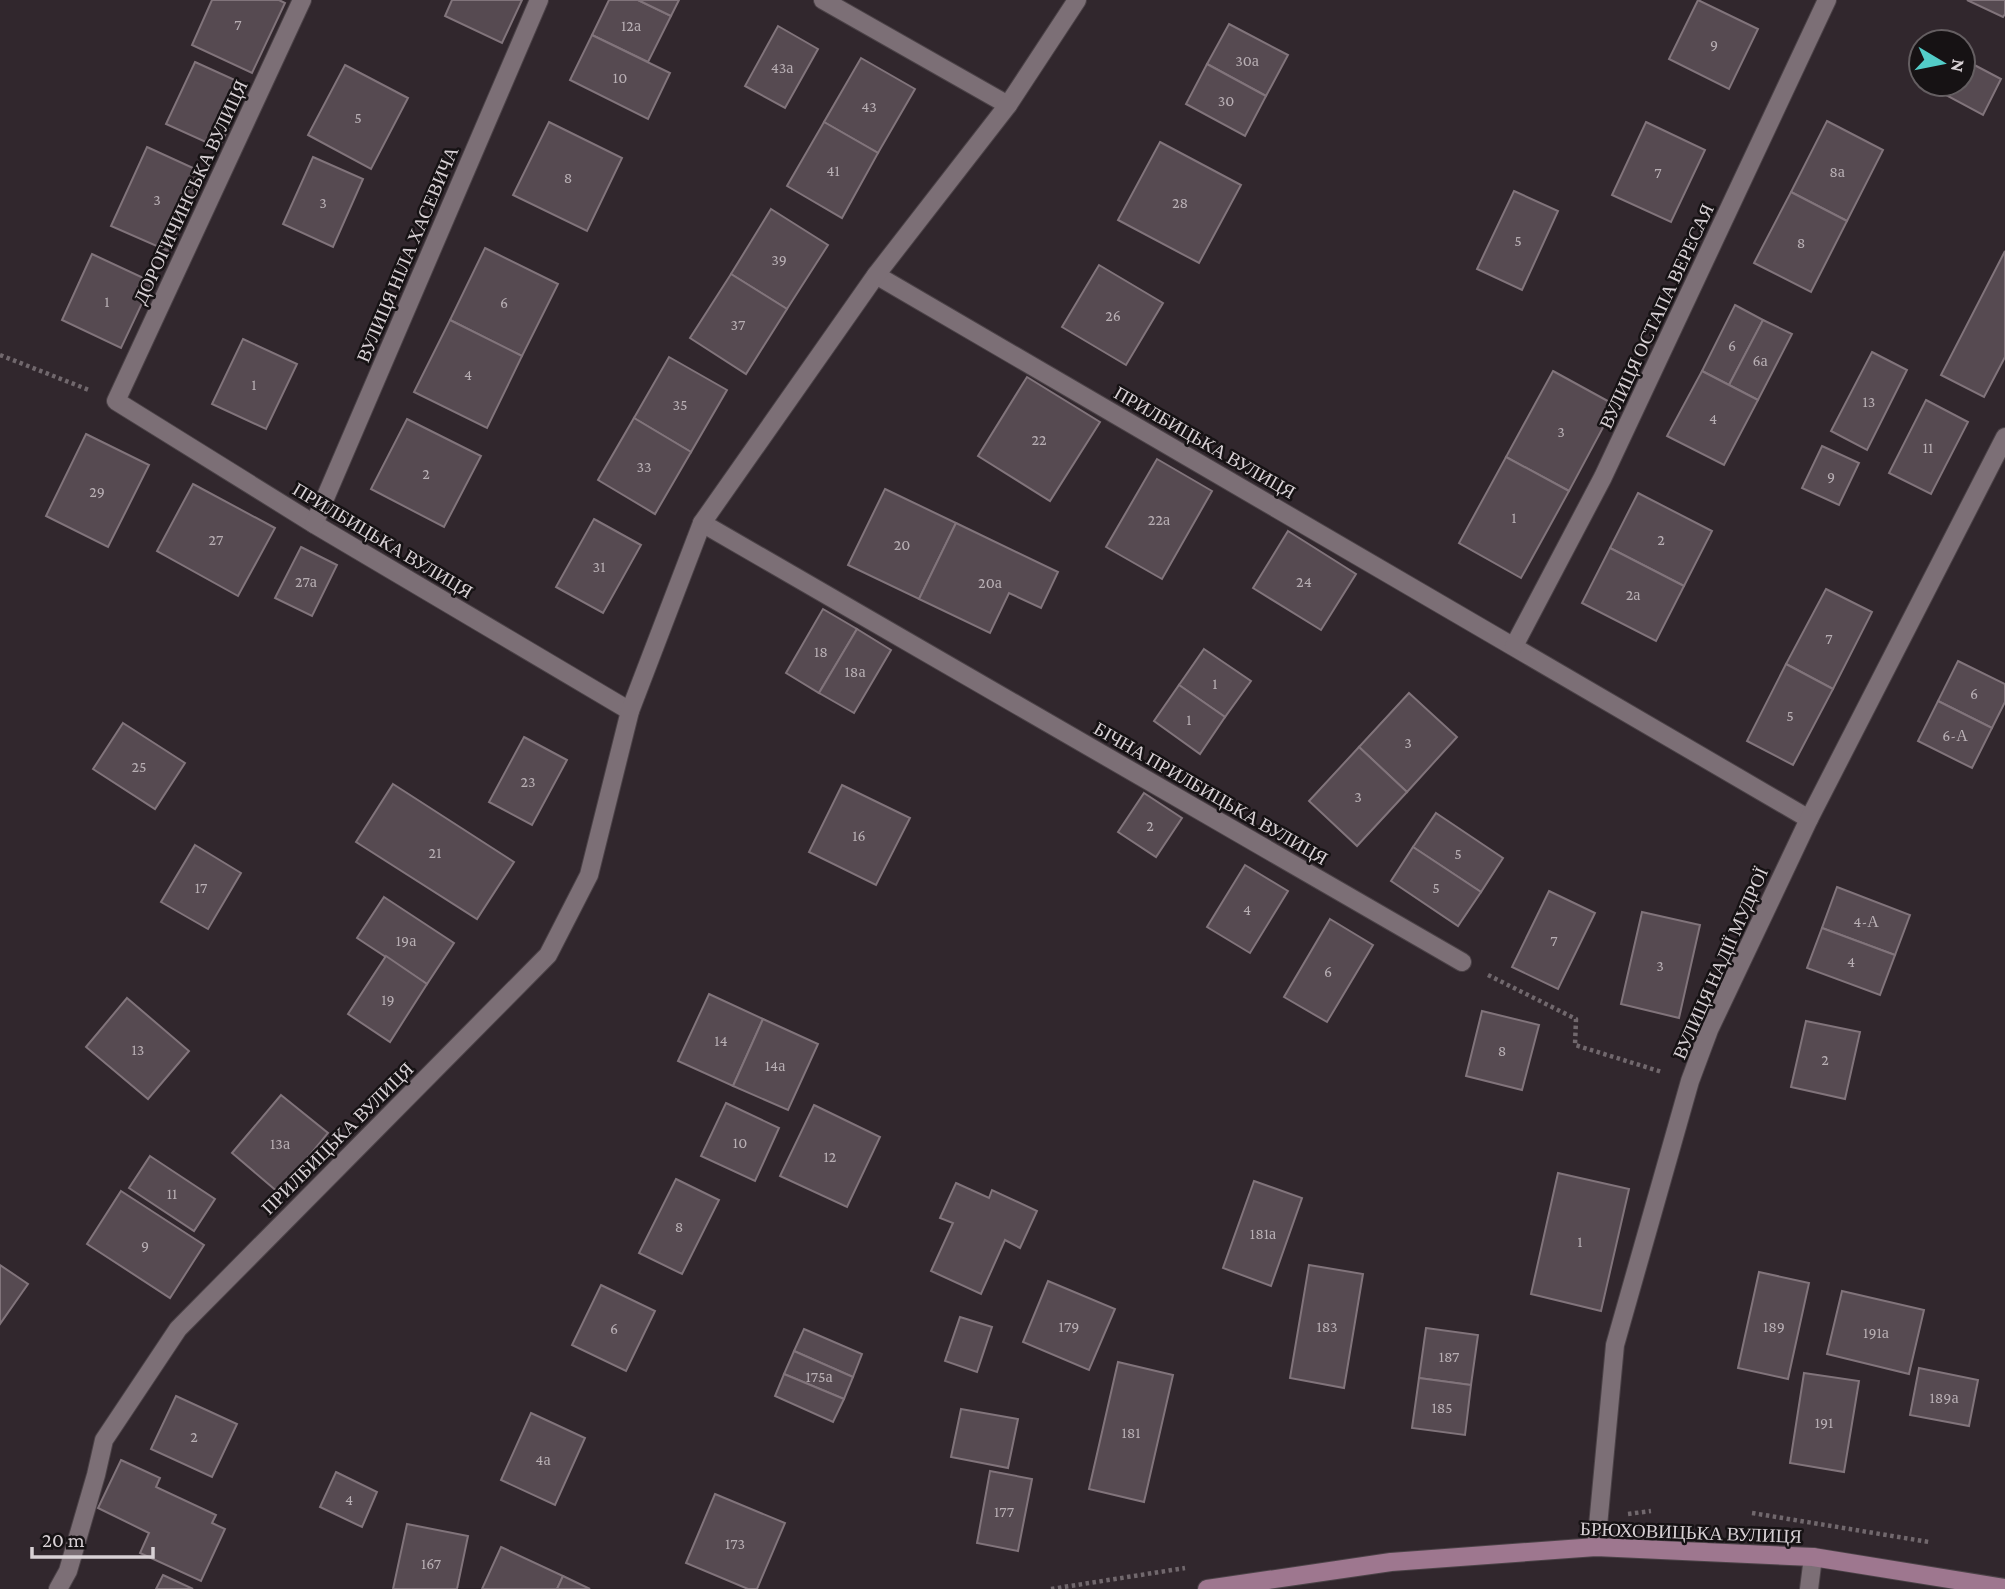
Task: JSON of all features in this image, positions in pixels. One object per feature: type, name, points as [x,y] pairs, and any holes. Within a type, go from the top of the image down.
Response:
[{"type":"main road","name":"БРЮХОВИЦЬКА ВУЛИЦЯ","points":[[1207,1589],[1391,1562],[1596,1547],[1813,1557],[2005,1588]]},
{"type":"street","name":"ДОРОГИЧИНСЬКА ВУЛИЦЯ","points":[[116,401],[302,0]]},
{"type":"street","name":"ВУЛИЦЯ НІЛА ХАСЕВИЧА","points":[[314,524],[538,0]]},
{"type":"street","points":[[823,0],[1008,105]]},
{"type":"street","name":"ПРИЛБИЦЬКА ВУЛИЦЯ","points":[[58,1589],[68,1572],[104,1440],[178,1329],[548,955],[589,875],[630,710],[702,523],[876,275],[1008,105],[1077,0]]},
{"type":"street","name":"ВУЛИЦЯ ОСТАПА ВЕРЕСАЯ","points":[[1514,646],[1603,477],[1827,0]]},
{"type":"street","name":"ПРИЛБИЦЬКА ВУЛИЦЯ","points":[[876,275],[1809,819]]},
{"type":"street","name":"ПРИЛБИЦЬКА ВУЛИЦЯ","points":[[116,401],[314,524],[630,710]]},
{"type":"street","name":"ВУЛИЦЯ НАДІЇ МУДРОЇ","points":[[1596,1547],[1615,1345],[1690,1081],[1709,1031],[1809,819],[2005,437]]},
{"type":"street","name":"БІЧНА ПРИЛБИЦЬКА ВУЛИЦЯ","points":[[702,523],[1462,962]]},
{"type":"street","points":[[1809,1589],[1813,1557]]},
{"type":"path","points":[[0,355],[116,401]]},
{"type":"path","points":[[1462,962],[1576,1019],[1575,1045],[1690,1081]]},
{"type":"path","points":[[1752,1513],[1939,1545]]},
{"type":"building","points":[[212,0],[279,0],[285,3],[252,73],[192,45]]},
{"type":"building","points":[[452,0],[522,0],[502,43],[445,16]]},
{"type":"building","points":[[609,0],[638,0],[671,16],[648,62],[592,35]]},
{"type":"building","points":[[638,0],[679,0],[671,16]]},
{"type":"building","points":[[1698,0],[1758,29],[1729,89],[1669,59]]},
{"type":"building","points":[[1967,0],[2005,0],[2005,14],[2003,17]]},
{"type":"building","points":[[1229,24],[1288,55],[1266,96],[1207,64]]},
{"type":"building","points":[[778,26],[818,49],[785,108],[745,86]]},
{"type":"building","points":[[592,35],[670,73],[648,119],[570,80]]},
{"type":"building","points":[[861,58],[915,89],[878,153],[824,122]]},
{"type":"building","points":[[195,62],[248,86],[219,148],[166,124]]},
{"type":"building","points":[[1207,64],[1266,96],[1245,136],[1186,104]]},
{"type":"building","points":[[345,65],[408,98],[371,169],[308,135]]},
{"type":"building","points":[[1977,66],[2001,79],[1983,115],[1951,98],[1977,98]]},
{"type":"building","points":[[1827,121],[1883,150],[1847,221],[1791,192]]},
{"type":"building","points":[[549,122],[622,158],[587,231],[513,195]]},
{"type":"building","points":[[824,122],[878,153],[842,218],[787,186]]},
{"type":"building","points":[[1646,122],[1705,150],[1671,222],[1612,195]]},
{"type":"building","points":[[1160,142],[1241,185],[1199,263],[1118,220]]},
{"type":"building","points":[[147,147],[204,173],[168,251],[111,226]]},
{"type":"building","points":[[313,157],[363,179],[333,247],[283,224]]},
{"type":"building","points":[[1514,191],[1558,211],[1522,290],[1477,269]]},
{"type":"building","points":[[1791,192],[1847,221],[1811,292],[1754,263]]},
{"type":"building","points":[[771,209],[828,245],[787,309],[731,274]]},
{"type":"building","points":[[485,248],[558,284],[522,356],[450,320]]},
{"type":"building","points":[[2005,251],[2005,357],[1984,397],[1941,375]]},
{"type":"building","points":[[92,254],[152,282],[121,348],[62,320]]},
{"type":"building","points":[[1099,265],[1163,303],[1126,365],[1062,327]]},
{"type":"building","points":[[731,274],[787,309],[746,374],[690,338]]},
{"type":"building","points":[[1735,305],[1763,320],[1729,385],[1702,371]]},
{"type":"building","points":[[450,320],[522,356],[487,428],[414,392]]},
{"type":"building","points":[[1763,320],[1792,334],[1758,400],[1729,385]]},
{"type":"building","points":[[243,339],[297,364],[266,429],[212,404]]},
{"type":"building","points":[[1872,352],[1907,370],[1867,450],[1831,431]]},
{"type":"building","points":[[669,357],[727,390],[691,452],[634,418]]},
{"type":"building","points":[[1553,371],[1615,405],[1569,491],[1506,457]]},
{"type":"building","points":[[1702,371],[1758,400],[1724,465],[1667,436]]},
{"type":"building","points":[[1027,377],[1100,422],[1050,501],[978,456]]},
{"type":"building","points":[[1926,400],[1968,422],[1931,494],[1889,473]]},
{"type":"building","points":[[634,418],[691,452],[655,514],[598,480]]},
{"type":"building","points":[[407,419],[481,456],[444,527],[371,489]]},
{"type":"building","points":[[86,434],[149,465],[108,547],[46,516]]},
{"type":"building","points":[[1822,446],[1859,463],[1839,505],[1802,488]]},
{"type":"building","points":[[1506,457],[1569,491],[1521,578],[1459,543]]},
{"type":"building","points":[[1157,459],[1212,491],[1162,579],[1106,547]]},
{"type":"building","points":[[193,484],[275,528],[238,596],[157,551]]},
{"type":"building","points":[[885,489],[956,523],[919,599],[848,565]]},
{"type":"building","points":[[1638,493],[1712,531],[1684,586],[1610,548]]},
{"type":"building","points":[[594,519],[641,545],[603,613],[556,587]]},
{"type":"building","points":[[956,523],[1058,572],[1041,608],[1009,593],[990,633],[919,599]]},
{"type":"building","points":[[1288,531],[1356,574],[1321,630],[1253,588]]},
{"type":"building","points":[[301,547],[337,565],[312,616],[275,598]]},
{"type":"building","points":[[1610,548],[1684,586],[1656,641],[1582,603]]},
{"type":"building","points":[[1826,589],[1872,612],[1833,689],[1786,664]]},
{"type":"building","points":[[823,609],[857,629],[819,693],[786,673]]},
{"type":"building","points":[[857,629],[891,650],[854,713],[819,693]]},
{"type":"building","points":[[1204,649],[1251,681],[1225,717],[1179,685]]},
{"type":"building","points":[[1958,661],[2005,684],[2005,702],[1992,728],[1938,701]]},
{"type":"building","points":[[1786,664],[1833,689],[1793,765],[1747,741]]},
{"type":"building","points":[[1179,685],[1225,717],[1200,754],[1154,721]]},
{"type":"building","points":[[1409,693],[1457,737],[1407,792],[1359,747]]},
{"type":"building","points":[[1938,701],[1992,728],[1972,768],[1918,741]]},
{"type":"building","points":[[123,723],[185,763],[155,809],[93,769]]},
{"type":"building","points":[[524,737],[567,760],[532,825],[489,802]]},
{"type":"building","points":[[1359,747],[1407,792],[1357,846],[1309,801]]},
{"type":"building","points":[[393,784],[514,862],[477,919],[356,842]]},
{"type":"building","points":[[842,785],[910,818],[876,885],[809,852]]},
{"type":"building","points":[[1144,793],[1182,818],[1156,857],[1118,832]]},
{"type":"building","points":[[1436,813],[1503,858],[1481,892],[1413,847]]},
{"type":"building","points":[[195,845],[241,873],[208,929],[161,902]]},
{"type":"building","points":[[1413,847],[1481,892],[1458,926],[1391,881]]},
{"type":"building","points":[[1245,865],[1288,891],[1250,953],[1207,927]]},
{"type":"building","points":[[1837,887],[1910,915],[1895,955],[1822,928]]},
{"type":"building","points":[[1549,891],[1595,913],[1558,989],[1512,967]]},
{"type":"building","points":[[384,897],[454,943],[427,984],[357,938]]},
{"type":"building","points":[[1642,912],[1700,925],[1679,1018],[1621,1004]]},
{"type":"building","points":[[1330,919],[1373,945],[1327,1022],[1284,997]]},
{"type":"building","points":[[1822,928],[1895,955],[1880,995],[1807,968]]},
{"type":"building","points":[[386,956],[427,984],[390,1042],[348,1014]]},
{"type":"building","points":[[709,994],[763,1019],[733,1086],[678,1061]]},
{"type":"building","points":[[127,998],[189,1051],[148,1099],[86,1047]]},
{"type":"building","points":[[1482,1011],[1539,1025],[1522,1090],[1466,1076]]},
{"type":"building","points":[[763,1019],[818,1044],[788,1110],[733,1086]]},
{"type":"building","points":[[1806,1021],[1860,1032],[1845,1099],[1791,1087]]},
{"type":"building","points":[[281,1095],[328,1133],[279,1193],[232,1153]]},
{"type":"building","points":[[726,1103],[779,1128],[755,1181],[701,1156]]},
{"type":"building","points":[[814,1105],[880,1137],[847,1207],[780,1176]]},
{"type":"building","points":[[150,1156],[215,1199],[194,1231],[129,1188]]},
{"type":"building","points":[[1558,1173],[1629,1189],[1601,1311],[1531,1294]]},
{"type":"building","points":[[676,1179],[719,1200],[682,1274],[639,1253]]},
{"type":"building","points":[[1254,1181],[1302,1198],[1271,1286],[1223,1268]]},
{"type":"building","points":[[956,1183],[989,1198],[992,1190],[1037,1211],[1020,1248],[1005,1240],[981,1294],[931,1271],[953,1223],[940,1218]]},
{"type":"building","points":[[121,1191],[204,1245],[170,1298],[87,1244]]},
{"type":"building","points":[[0,1265],[28,1284],[0,1324]]},
{"type":"building","points":[[1309,1265],[1363,1274],[1344,1388],[1290,1378]]},
{"type":"building","points":[[1759,1272],[1809,1283],[1788,1379],[1738,1368]]},
{"type":"building","points":[[1048,1281],[1115,1309],[1089,1370],[1023,1342]]},
{"type":"building","points":[[601,1285],[655,1311],[626,1371],[572,1345]]},
{"type":"building","points":[[1842,1291],[1924,1310],[1909,1374],[1827,1354]]},
{"type":"building","points":[[960,1317],[992,1327],[977,1372],[945,1361]]},
{"type":"building","points":[[1426,1328],[1478,1335],[1471,1385],[1419,1378]]},
{"type":"building","points":[[804,1329],[862,1354],[853,1377],[794,1351]]},
{"type":"building","points":[[794,1351],[853,1377],[844,1399],[784,1374]]},
{"type":"building","points":[[1118,1362],[1173,1375],[1144,1502],[1089,1489]]},
{"type":"building","points":[[1919,1368],[1978,1380],[1969,1426],[1910,1415]]},
{"type":"building","points":[[1804,1373],[1859,1381],[1844,1472],[1790,1463]]},
{"type":"building","points":[[784,1374],[844,1399],[833,1422],[775,1396]]},
{"type":"building","points":[[1419,1378],[1471,1385],[1465,1435],[1412,1428]]},
{"type":"building","points":[[176,1396],[237,1424],[212,1477],[151,1449]]},
{"type":"building","points":[[961,1409],[1018,1419],[1008,1468],[951,1457]]},
{"type":"building","points":[[531,1413],[585,1438],[555,1505],[501,1480]]},
{"type":"building","points":[[121,1460],[160,1478],[156,1487],[216,1515],[212,1523],[225,1529],[201,1581],[140,1553],[149,1533],[98,1508]]},
{"type":"building","points":[[990,1471],[1032,1479],[1018,1551],[977,1543]]},
{"type":"building","points":[[336,1472],[377,1492],[362,1527],[320,1507]]},
{"type":"building","points":[[715,1494],[785,1523],[757,1589],[748,1589],[686,1563]]},
{"type":"building","points":[[407,1524],[468,1536],[457,1589],[393,1589]]},
{"type":"building","points":[[501,1547],[563,1576],[557,1589],[482,1589]]},
{"type":"building","points":[[163,1575],[193,1589],[156,1589]]},
{"type":"building","points":[[563,1576],[590,1589],[557,1589]]}]
